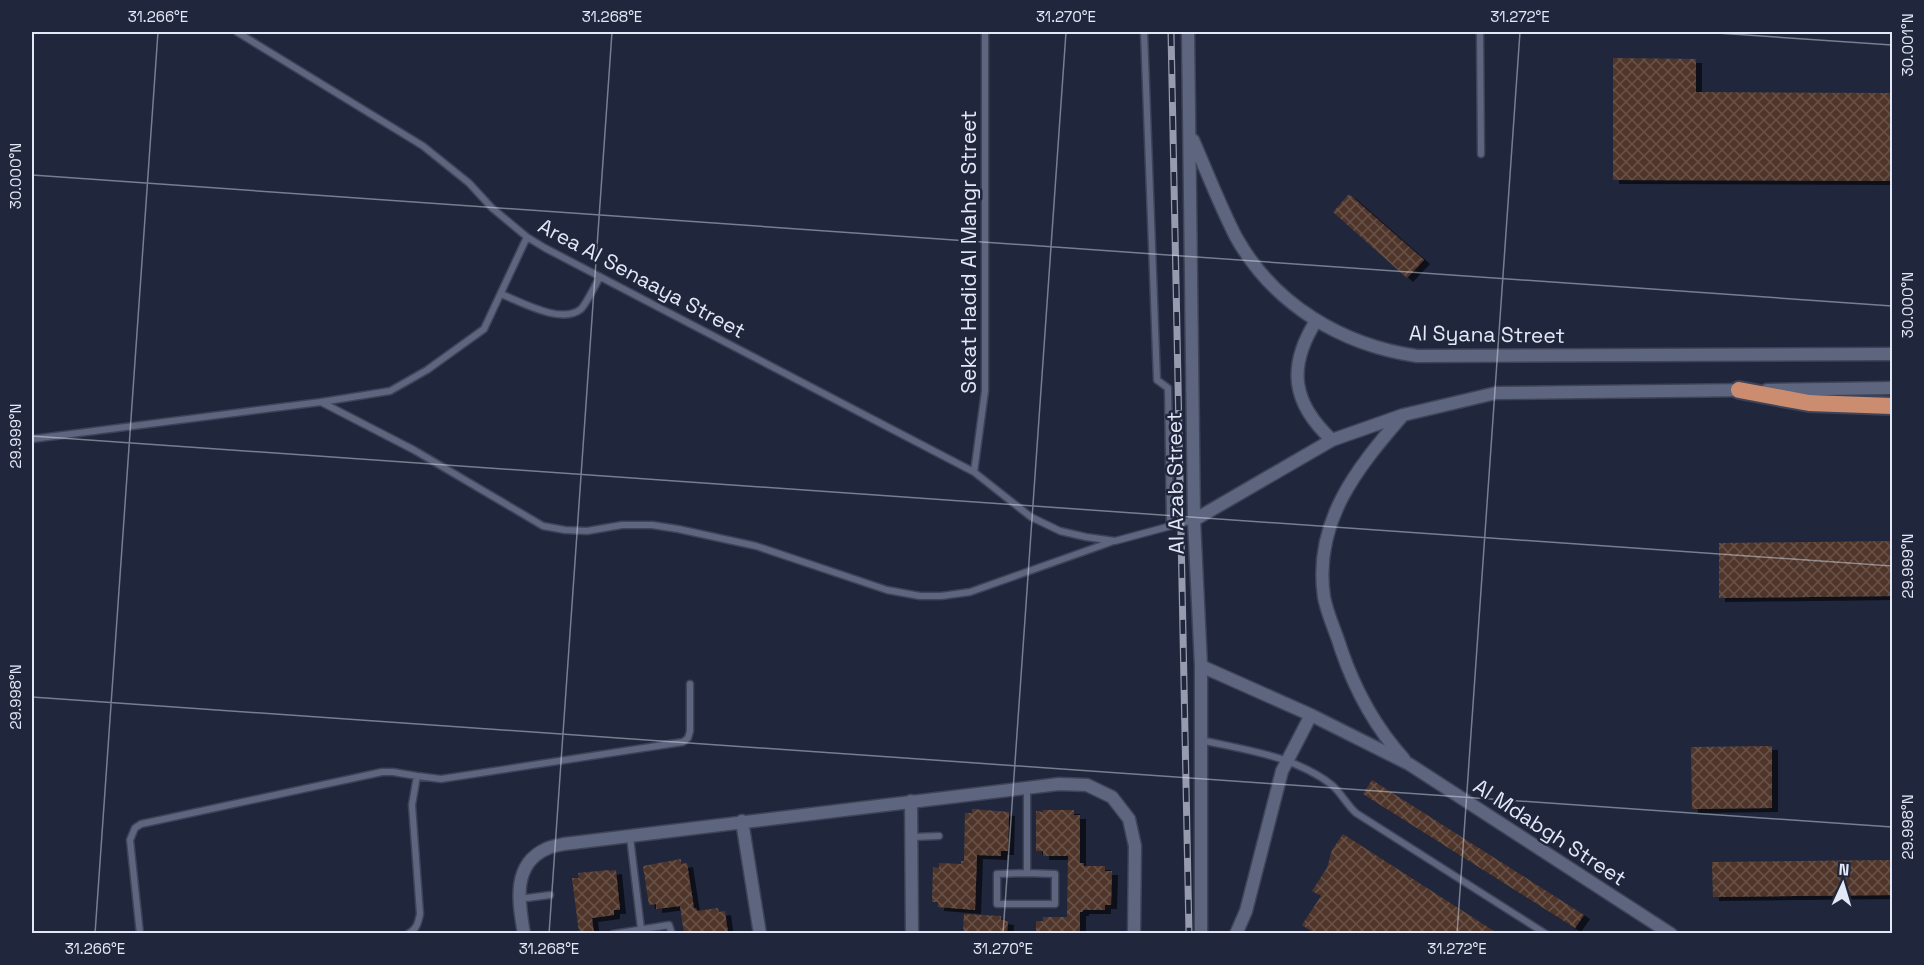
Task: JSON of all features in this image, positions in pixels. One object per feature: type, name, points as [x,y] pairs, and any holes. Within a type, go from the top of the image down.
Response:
[{"type":"highway","points":[[1739,390],[1809,403],[1893,406]]},
{"type":"street","name":"Al Azab Street","points":[[1188,32],[1194,520],[1200,666],[1201,933]]},
{"type":"street","name":"Al Syana Street","points":[[1190,135],[1227,217],[1250,258],[1264,277],[1316,321],[1355,340],[1417,356],[1893,354]]},
{"type":"street","points":[[1316,321],[1304,340],[1298,361],[1298,384],[1304,405],[1316,425],[1332,440]]},
{"type":"street","points":[[1194,520],[1332,440],[1403,415],[1496,393],[1893,388]]},
{"type":"street","name":"Al Mdabgh Street","points":[[1403,415],[1362,465],[1342,496],[1329,529],[1325,547],[1323,581],[1324,598],[1355,687],[1380,730],[1409,764]]},
{"type":"street","name":"Al Mdabgh Street","points":[[1200,666],[1311,715],[1409,764],[1665,932]]},
{"type":"street","points":[[1236,933],[1246,911],[1282,771],[1311,715]]},
{"type":"street","points":[[524,933],[519,899],[520,879],[529,862],[545,849],[564,844],[742,821],[1059,784],[1087,785],[1112,797],[1129,819],[1136,846],[1134,933]]},
{"type":"street","points":[[911,801],[912,933]]},
{"type":"street","points":[[742,821],[760,933]]},
{"type":"lane","name":"Area Al Senaaya Street","points":[[237,32],[423,146],[469,183],[492,208],[527,237],[974,472],[1031,517],[1060,531],[1115,541]]},
{"type":"lane","name":"Sekat Hadid Al Mahgr Street","points":[[974,472],[985,391],[985,32]]},
{"type":"lane","points":[[1144,32],[1157,380],[1168,388],[1170,526]]},
{"type":"lane","points":[[1480,32],[1480,154]]},
{"type":"lane","points":[[32,439],[390,392],[427,370],[484,329],[527,237]]},
{"type":"lane","points":[[501,294],[547,312],[564,315],[580,309],[600,276]]},
{"type":"lane","points":[[321,402],[414,450],[543,526],[587,531],[622,525],[652,525],[689,531],[756,546],[887,591],[920,596],[970,592],[1115,541],[1194,520]]},
{"type":"lane","points":[[140,933],[130,840],[135,828],[141,825],[382,772],[441,779],[683,742],[688,738],[690,731],[690,684]]},
{"type":"lane","points":[[1201,740],[1287,760],[1313,772],[1333,787],[1347,804],[1366,820],[1546,933]]},
{"type":"lane","points":[[408,933],[418,924],[420,914],[412,805],[417,776]]},
{"type":"lane","points":[[1027,788],[1027,873]]},
{"type":"lane","points":[[630,836],[641,929]]},
{"type":"lane","points":[[912,837],[939,836]]},
{"type":"lane","points":[[1027,873],[1055,873],[1055,904],[997,904],[997,874],[1027,873]]},
{"type":"lane","points":[[519,899],[549,895]]},
{"type":"lane","points":[[613,933],[669,925],[672,933]]},
{"type":"building","points":[[1613,58],[1696,59],[1696,92],[1893,93],[1893,181],[1613,180]]},
{"type":"building","points":[[1349,194],[1424,260],[1407,278],[1333,212]]},
{"type":"building","points":[[1893,541],[1893,596],[1719,598],[1719,543]]},
{"type":"building","points":[[1772,746],[1772,808],[1692,809],[1691,747]]},
{"type":"building","points":[[1372,780],[1584,915],[1575,928],[1363,794]]},
{"type":"building","points":[[972,809],[1009,812],[1008,851],[1001,851],[1001,856],[977,855],[975,910],[938,907],[938,902],[932,902],[933,867],[939,868],[939,863],[961,864],[961,861],[964,861],[965,813],[972,813]]},
{"type":"building","points":[[1043,810],[1074,810],[1074,815],[1080,815],[1080,863],[1084,863],[1084,866],[1105,866],[1105,871],[1112,871],[1111,905],[1105,905],[1105,910],[1080,912],[1080,933],[1036,933],[1036,921],[1043,921],[1043,917],[1067,917],[1068,856],[1043,856],[1043,851],[1036,851],[1036,811],[1043,812]]},
{"type":"building","points":[[1343,834],[1497,933],[1314,933],[1302,925],[1321,896],[1312,891],[1327,868],[1332,850]]},
{"type":"building","points":[[681,859],[681,864],[687,863],[694,908],[697,911],[718,908],[719,912],[725,911],[728,933],[684,933],[680,906],[656,909],[656,904],[649,905],[643,866]]},
{"type":"building","points":[[1893,860],[1893,895],[1713,897],[1712,862]]},
{"type":"building","points":[[616,870],[620,910],[614,910],[614,915],[592,918],[594,933],[579,933],[572,878],[579,878],[578,873]]},
{"type":"building","points":[[964,914],[1001,916],[1001,920],[1008,921],[1007,933],[963,933]]},
{"type":"railway","points":[[1171,32],[1189,934]]}]
